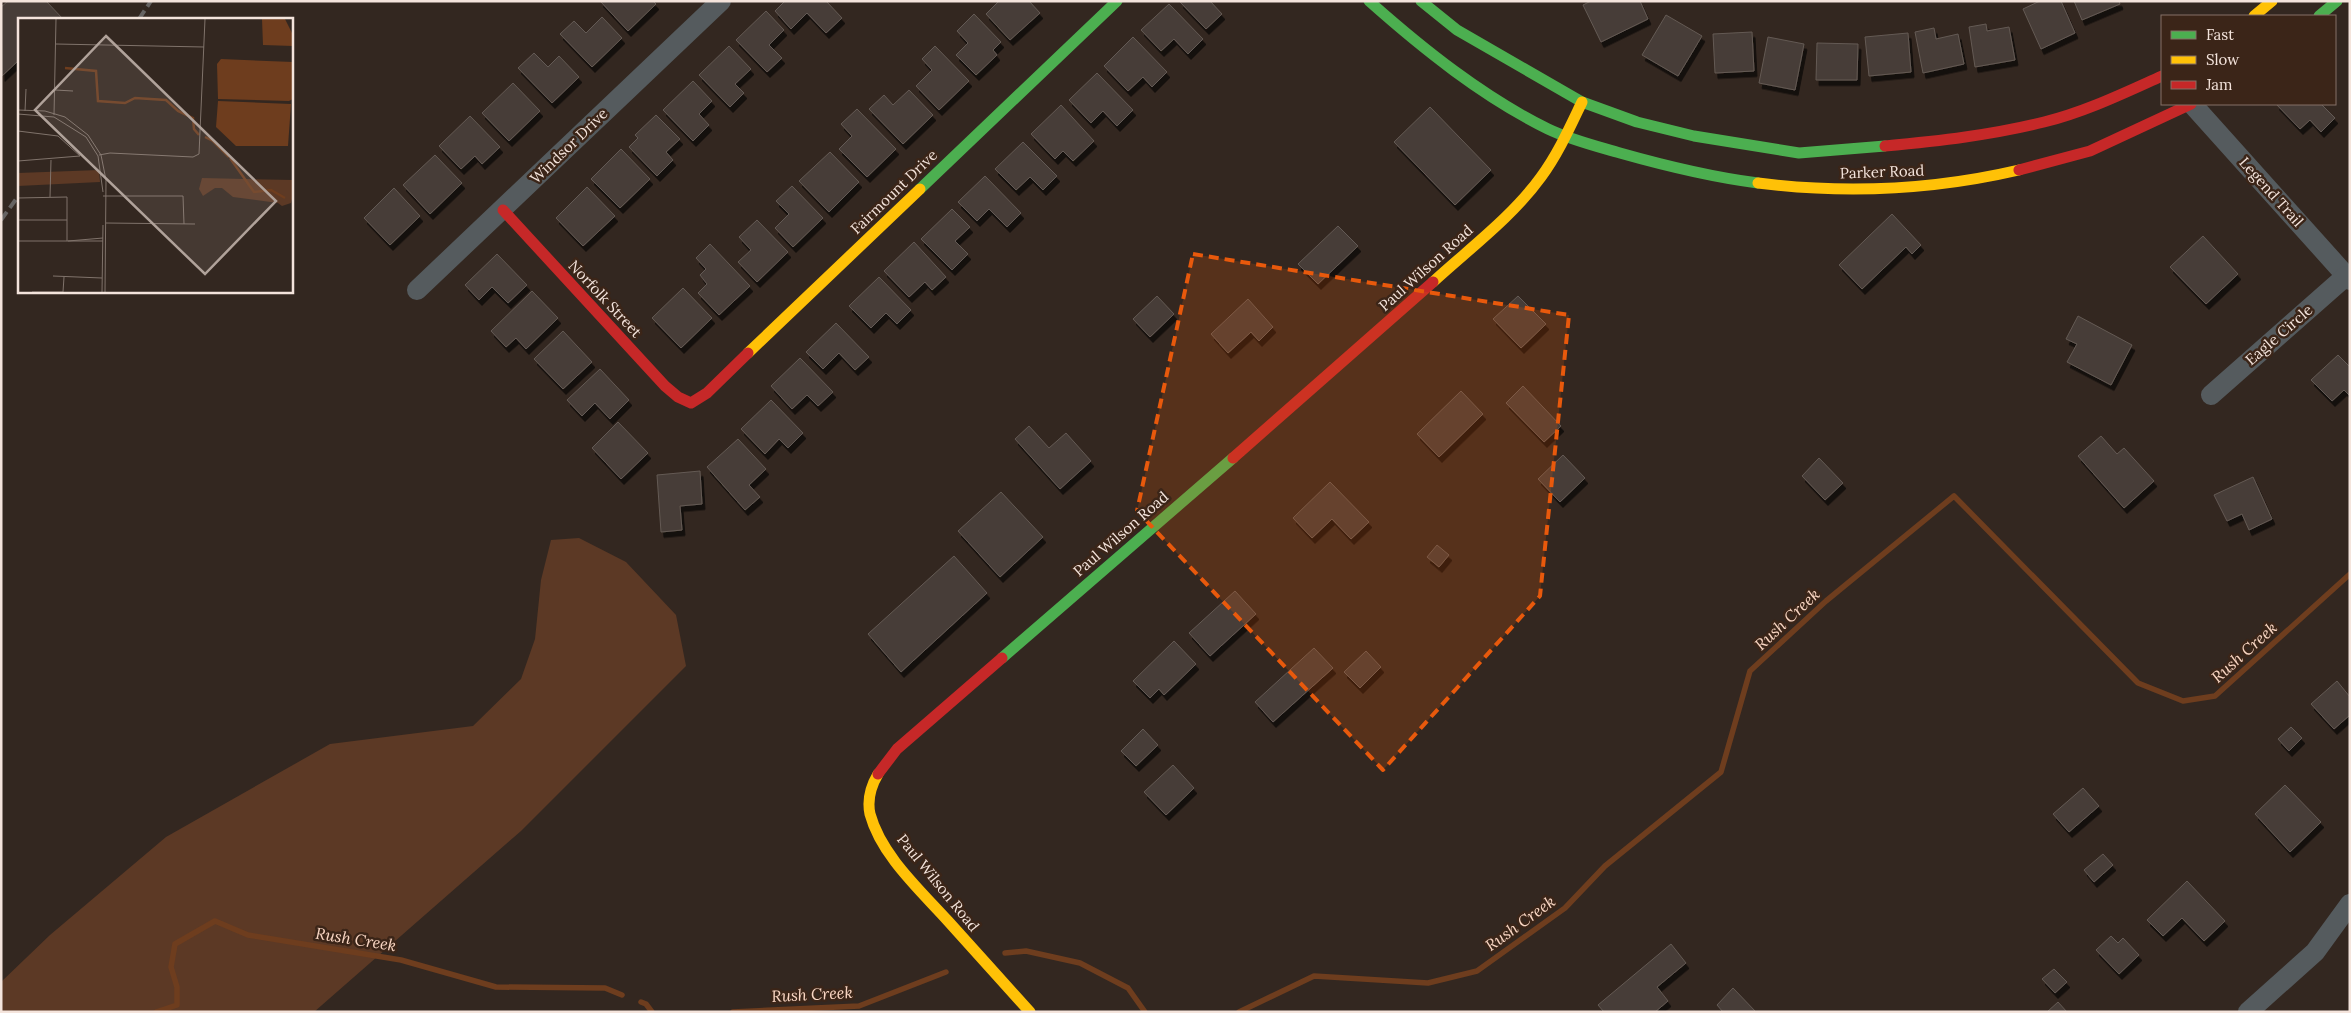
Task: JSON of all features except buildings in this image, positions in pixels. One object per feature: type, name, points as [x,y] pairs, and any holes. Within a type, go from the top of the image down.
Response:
[{"type":"street","name":"Windsor Drive","points":[[417,290],[721,1]]},
{"type":"street","name":"Fairmount Drive","points":[[690,403],[707,393],[1117,1]]},
{"type":"street","name":"Parker Road","points":[[1369,1],[1480,89],[1539,125],[1566,136],[1653,163],[1728,180],[1796,189],[1881,189],[1951,184],[1987,178],[2080,154],[2190,105]]},
{"type":"street","name":"Parker Road","points":[[1422,1],[1457,30],[1582,102],[1637,122],[1694,136],[1799,153],[1963,140],[2036,124],[2105,101],[2161,76]]},
{"type":"street","points":[[2255,15],[2272,1]]},
{"type":"street","points":[[2320,15],[2337,1]]},
{"type":"street","name":"Paul Wilson Road","points":[[1030,1012],[920,889],[891,853],[870,812],[870,794],[875,777],[897,749],[1368,340],[1515,208],[1542,176],[1566,136],[1582,102]]},
{"type":"street","name":"Legend Trail","points":[[2193,105],[2348,278]]},
{"type":"street","name":"Norfolk Street","points":[[503,210],[665,386],[678,397],[690,403]]},
{"type":"street","name":"Eagle Circle","points":[[2211,394],[2348,278]]},
{"type":"street","points":[[2248,1012],[2315,952],[2350,904]]},
{"type":"highlighted area","points":[[1193,254],[1569,315],[1540,596],[1383,770],[1137,511]]},
{"type":"shaded area","points":[[579,538],[626,562],[676,615],[686,666],[521,831],[314,1012],[1,1012],[1,982],[50,935],[166,837],[330,744],[473,726],[521,679],[535,639],[541,580],[551,540]]},
{"type":"waterway","name":"Rush Creek","points":[[1239,1012],[1314,976],[1428,983],[1477,971],[1565,908],[1605,866],[1721,772],[1750,671],[1826,601],[1954,496],[2138,683],[2183,701],[2215,696],[2350,574]]},
{"type":"waterway","name":"Rush Creek","points":[[156,1012],[177,1005],[177,987],[171,967],[175,944],[215,921],[248,935],[401,960],[496,987],[605,988],[622,995]]},
{"type":"waterway","name":"Rush Creek","points":[[1005,953],[1026,951],[1080,963],[1128,988],[1145,1012]]},
{"type":"waterway","name":"Rush Creek","points":[[733,1012],[859,1006],[946,972]]},
{"type":"waterway","name":"Rush Creek","points":[[641,1002],[646,1004],[652,1012]]},
{"type":"railway","points":[[140,18],[151,1]]},
{"type":"railway","points":[[1,220],[18,196]]},
{"type":"traffic: fast","points":[[920,189],[1117,1]]},
{"type":"traffic: fast","points":[[1369,1],[1454,71],[1500,102],[1548,129],[1584,142],[1654,162],[1740,181],[1758,183]]},
{"type":"traffic: fast","points":[[1421,1],[1457,30],[1582,102],[1637,122],[1694,136],[1799,153],[1885,146]]},
{"type":"traffic: fast","points":[[2320,15],[2337,1]]},
{"type":"traffic: fast","points":[[1002,658],[1233,458]]},
{"type":"traffic: slow","points":[[2255,15],[2272,1]]},
{"type":"traffic: slow","points":[[1433,282],[1490,232],[1530,192],[1553,159],[1582,102]]},
{"type":"traffic: slow","points":[[1758,183],[1823,188],[1889,188],[1954,182],[2019,170]]},
{"type":"traffic: slow","points":[[748,353],[920,189]]},
{"type":"traffic: slow","points":[[878,774],[870,793],[869,809],[875,829],[883,844],[914,884],[1030,1012]]},
{"type":"traffic: jam","points":[[1885,146],[2005,131],[2044,122],[2089,108],[2161,76]]},
{"type":"traffic: jam","points":[[2019,170],[2090,151],[2189,105]]},
{"type":"traffic: jam","points":[[503,210],[665,386],[678,397],[691,403],[707,393],[748,353]]},
{"type":"traffic: jam","points":[[1233,458],[1433,282]]},
{"type":"traffic: jam","points":[[878,774],[897,749],[1002,658]]}]
